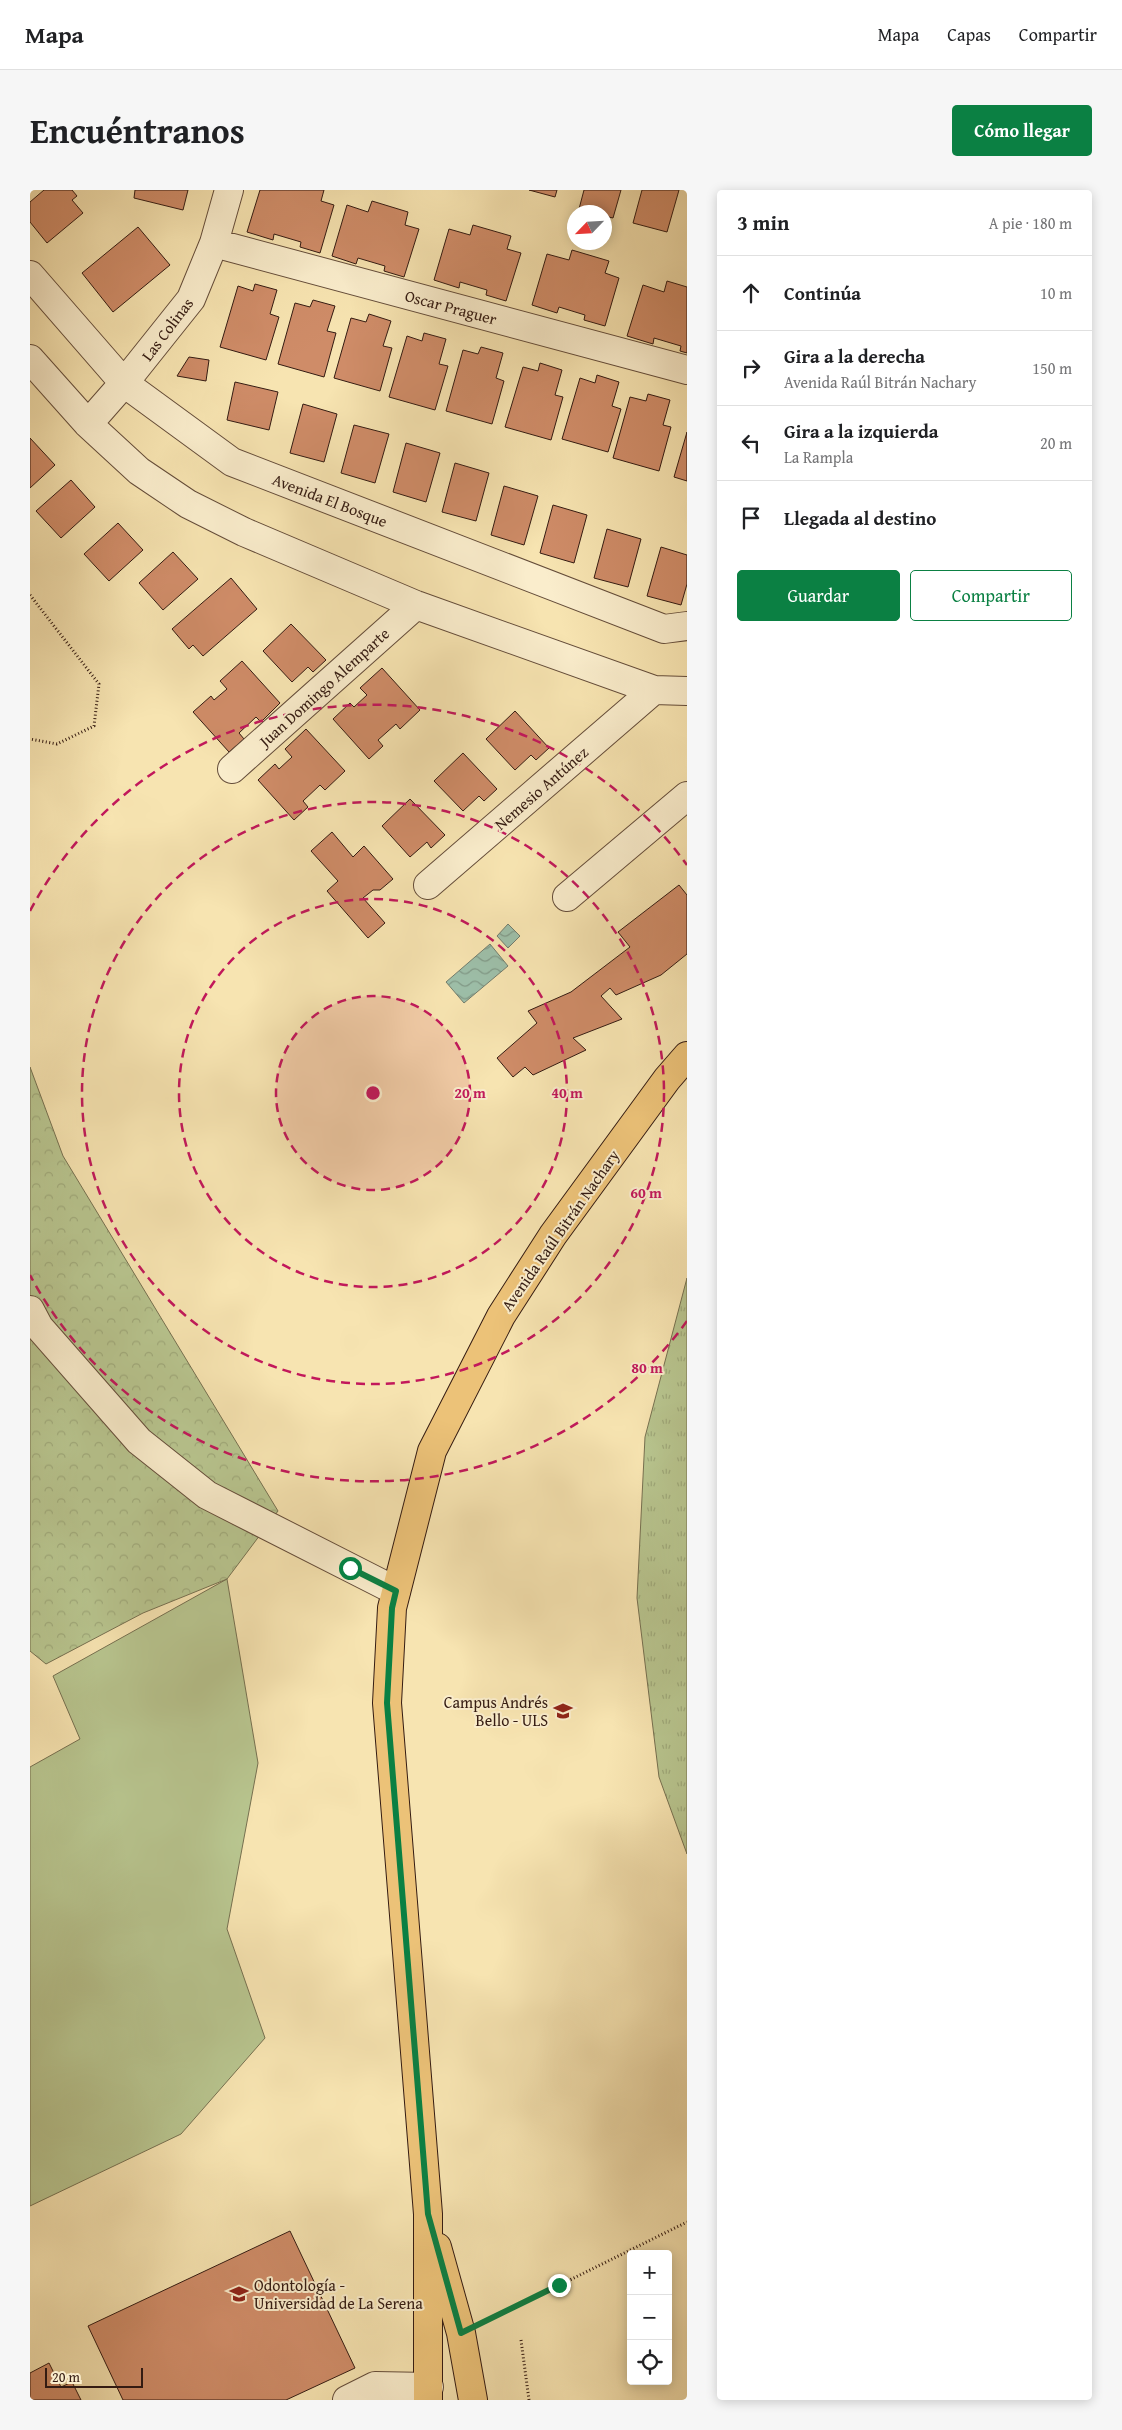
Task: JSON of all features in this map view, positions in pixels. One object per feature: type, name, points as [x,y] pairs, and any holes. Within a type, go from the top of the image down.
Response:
[{"type":"main road","name":"Avenida Raúl Bitrán Nachary","points":[[428,2393],[428,2214],[387,1703],[392,1608],[432,1451],[501,1316],[553,1235],[677,1074],[687,1056]]},
{"type":"main road","name":"Avenida Raúl Bitrán Nachary","points":[[428,2214],[461,2333],[473,2400]]},
{"type":"street","name":"Las Colinas","points":[[88,424],[124,383],[191,299],[214,243],[229,190]]},
{"type":"street","name":"Oscar Praguer","points":[[214,243],[687,370]]},
{"type":"street","name":"Avenida El Bosque","points":[[30,275],[124,383],[232,462],[664,629],[687,626]]},
{"type":"street","points":[[30,359],[88,424],[139,471],[188,504],[244,532],[416,605],[654,690],[687,691]]},
{"type":"street","name":"Juan Domingo Alemparte","points":[[232,769],[416,605]]},
{"type":"street","name":"Nemesio Antúnez","points":[[428,886],[654,690]]},
{"type":"street","points":[[567,897],[687,796]]},
{"type":"street","points":[[30,1310],[39,1326],[139,1441],[207,1495],[396,1591]]},
{"type":"street","points":[[346,2400],[375,2386],[428,2393]]},
{"type":"path","points":[[30,595],[99,684],[94,726],[57,744],[30,739]]},
{"type":"path","points":[[461,2333],[687,2222]]},
{"type":"path","points":[[521,2340],[529,2400]]},
{"type":"green space","points":[[30,1067],[63,1156],[278,1511],[227,1579],[143,1613],[46,1664],[30,1651]]},
{"type":"green space","points":[[687,1278],[687,1854],[659,1777],[637,1598],[645,1437]]},
{"type":"green space","points":[[227,1579],[258,1763],[227,1929],[265,2038],[181,2134],[30,2206],[30,1767],[80,1739],[53,1676]]},
{"type":"water","points":[[508,924],[520,936],[508,948],[497,936]]},
{"type":"water","points":[[490,944],[508,966],[464,1003],[446,982]]},
{"type":"building","points":[[44,190],[72,190],[77,196],[72,200],[83,213],[47,243],[30,222],[30,202]]},
{"type":"building","points":[[135,190],[188,190],[183,210],[134,198]]},
{"type":"building","points":[[260,190],[324,190],[321,201],[334,205],[320,253],[300,247],[301,242],[274,234],[273,240],[247,232]]},
{"type":"building","points":[[529,190],[557,190],[555,197]]},
{"type":"building","points":[[584,190],[621,190],[613,218],[612,205],[580,205]]},
{"type":"building","points":[[642,190],[679,190],[667,232],[633,223]]},
{"type":"building","points":[[372,201],[408,212],[405,225],[419,229],[404,277],[384,271],[385,266],[358,258],[356,264],[332,256],[347,205],[368,212]]},
{"type":"building","points":[[473,225],[511,236],[507,249],[521,253],[506,301],[486,295],[487,290],[460,282],[459,288],[434,280],[449,229],[470,235]]},
{"type":"building","points":[[138,227],[170,265],[113,312],[82,273]]},
{"type":"building","points":[[572,250],[609,261],[605,273],[619,278],[605,326],[584,320],[585,315],[559,307],[557,313],[532,305],[547,254],[569,260]]},
{"type":"building","points":[[667,281],[687,287],[687,353],[680,351],[681,346],[654,338],[653,344],[627,336],[643,285],[664,292]]},
{"type":"building","points":[[255,284],[277,290],[270,314],[279,317],[266,360],[220,347],[238,286],[253,291]]},
{"type":"building","points":[[313,300],[335,306],[327,331],[336,333],[324,377],[278,364],[295,303],[310,307]]},
{"type":"building","points":[[369,314],[391,321],[383,346],[392,348],[380,391],[334,378],[351,318],[366,322]]},
{"type":"building","points":[[424,333],[446,339],[439,364],[448,366],[435,410],[389,397],[407,336],[422,341]]},
{"type":"building","points":[[481,347],[503,353],[496,378],[504,381],[492,424],[446,411],[463,350],[478,354]]},
{"type":"building","points":[[189,357],[209,360],[206,381],[177,376]]},
{"type":"building","points":[[540,363],[562,370],[555,395],[563,397],[551,440],[505,427],[523,367],[538,371]]},
{"type":"building","points":[[597,375],[619,382],[612,406],[621,409],[608,452],[562,439],[580,378],[595,383]]},
{"type":"building","points":[[235,382],[278,392],[269,430],[227,420]]},
{"type":"building","points":[[648,394],[670,400],[663,425],[671,427],[659,471],[613,458],[630,397],[646,401]]},
{"type":"building","points":[[303,404],[337,414],[324,462],[290,453]]},
{"type":"building","points":[[354,425],[389,434],[375,483],[341,473]]},
{"type":"building","points":[[687,432],[687,481],[674,477]]},
{"type":"building","points":[[30,438],[55,465],[30,488]]},
{"type":"building","points":[[406,443],[440,453],[426,502],[393,492]]},
{"type":"building","points":[[455,463],[489,473],[476,521],[442,512]]},
{"type":"building","points":[[71,480],[95,507],[61,538],[36,511]]},
{"type":"building","points":[[504,486],[538,496],[524,545],[491,535]]},
{"type":"building","points":[[553,505],[587,515],[574,563],[540,553]]},
{"type":"building","points":[[118,523],[143,550],[109,581],[84,554]]},
{"type":"building","points":[[607,529],[641,539],[628,587],[594,578]]},
{"type":"building","points":[[661,547],[687,555],[687,584],[681,605],[647,596]]},
{"type":"building","points":[[173,552],[198,579],[163,610],[139,583]]},
{"type":"building","points":[[231,578],[257,609],[203,656],[193,645],[189,649],[172,629]]},
{"type":"building","points":[[291,624],[326,660],[313,672],[308,667],[292,682],[263,651]]},
{"type":"building","points":[[242,661],[280,703],[261,722],[256,717],[239,733],[244,739],[229,752],[193,712],[211,696],[214,700],[227,689],[220,681]]},
{"type":"building","points":[[382,668],[420,710],[400,729],[396,724],[378,740],[383,746],[369,759],[333,719],[350,703],[354,707],[367,695],[360,688]]},
{"type":"building","points":[[515,711],[549,748],[536,760],[531,755],[515,770],[486,739]]},
{"type":"building","points":[[306,729],[345,771],[325,790],[320,785],[303,801],[308,807],[294,820],[258,780],[275,764],[279,769],[292,757],[285,749]]},
{"type":"building","points":[[463,753],[497,789],[484,801],[479,796],[463,811],[434,781]]},
{"type":"building","points":[[410,799],[445,835],[431,848],[427,842],[410,857],[382,826]]},
{"type":"building","points":[[332,832],[353,857],[364,846],[393,879],[380,890],[373,890],[363,898],[385,923],[368,938],[327,891],[338,881],[311,851]]},
{"type":"building","points":[[679,885],[687,895],[687,954],[661,975],[616,995],[610,988],[601,996],[622,1019],[573,1038],[586,1050],[533,1075],[525,1067],[513,1077],[497,1058],[537,1023],[528,1011],[571,992],[630,947],[618,932]]},
{"type":"building","points":[[290,2231],[355,2368],[286,2400],[123,2400],[88,2326]]},
{"type":"building","points":[[49,2363],[61,2387],[72,2382],[81,2400],[30,2400],[30,2373]]},
{"type":"place","name":"Campus Andrés Bello - ULS","points":[[563,1711]]},
{"type":"place","name":"Odontología - Universidad de La Serena","points":[[239,2294]]},
{"type":"route","points":[[350,1568],[396,1591],[392,1608],[387,1703],[404,1940],[428,2214],[461,2333],[559,2285]]}]
